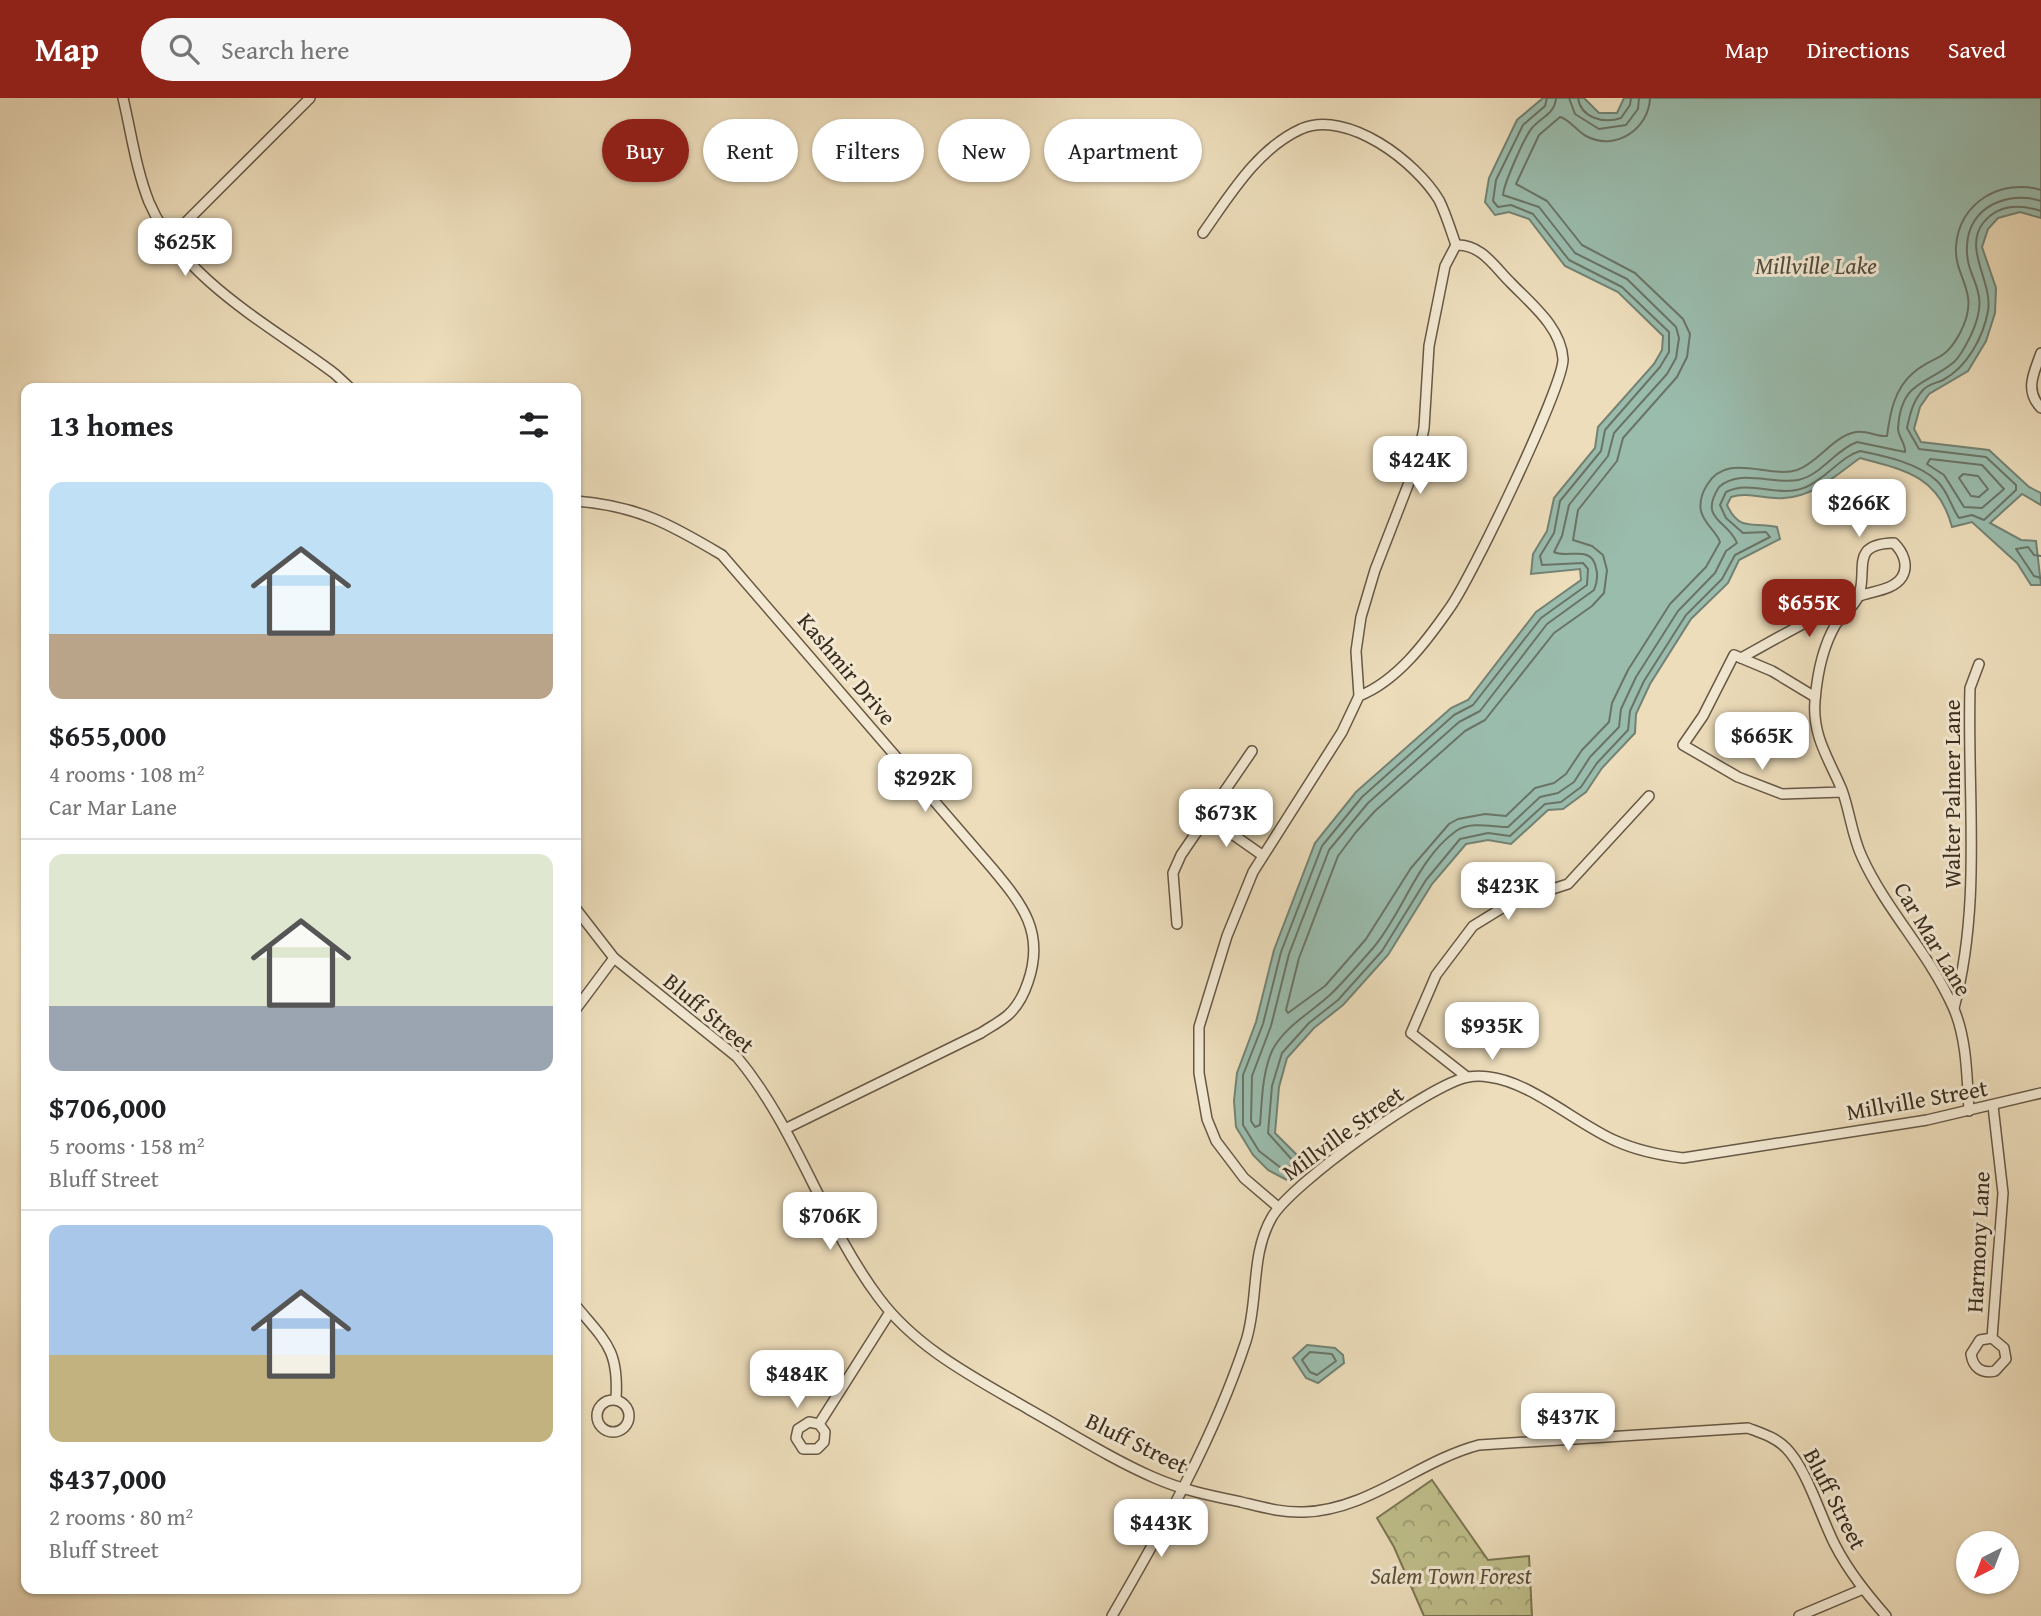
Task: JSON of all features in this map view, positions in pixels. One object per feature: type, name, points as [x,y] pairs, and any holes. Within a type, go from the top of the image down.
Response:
[{"type":"street","points":[[124,98],[145,191],[170,238],[215,285],[345,383]]},
{"type":"street","points":[[170,238],[310,98]]},
{"type":"street","points":[[1203,233],[1261,158],[1291,135],[1304,128],[1320,126],[1354,130],[1379,141],[1402,158],[1439,200],[1456,245],[1446,266],[1429,346],[1424,428],[1417,462],[1375,570],[1361,617],[1356,651],[1359,696],[1336,742],[1262,855],[1243,894],[1205,1003],[1197,1050],[1208,1119],[1216,1141],[1244,1178],[1278,1207]]},
{"type":"street","points":[[1359,696],[1379,688],[1396,672],[1462,590],[1538,430],[1563,362],[1560,339],[1546,321],[1479,250],[1469,244],[1456,245]]},
{"type":"street","points":[[2041,353],[2031,382],[2032,394],[2041,408]]},
{"type":"street","name":"Kashmir Drive","points":[[581,502],[629,508],[671,525],[722,555],[992,868],[1027,917],[1034,939],[1035,962],[1024,995],[1010,1014],[981,1033],[785,1129]]},
{"type":"street","points":[[1741,658],[1859,596],[1892,586],[1902,577],[1905,565],[1901,550],[1894,543],[1879,544],[1867,552],[1860,565],[1859,596]]},
{"type":"street","name":"Car Mar Lane","points":[[1859,596],[1837,624],[1826,645],[1815,697],[1815,730],[1842,792],[1862,859],[1920,947],[1954,1008],[1964,1053],[1969,1111]]},
{"type":"street","points":[[1815,697],[1772,671],[1734,655],[1703,716],[1683,745],[1760,788],[1782,794],[1842,792]]},
{"type":"street","name":"Walter Palmer Lane","points":[[1954,1008],[1972,902],[1970,688],[1979,664]]},
{"type":"street","points":[[1177,924],[1173,873],[1193,834],[1208,817],[1252,751]]},
{"type":"street","points":[[1467,1077],[1411,1033],[1436,975],[1473,926],[1512,902],[1568,884],[1649,796]]},
{"type":"street","points":[[1208,817],[1262,855]]},
{"type":"street","name":"Bluff Street","points":[[581,915],[614,958],[737,1057],[753,1077],[785,1129],[843,1244],[890,1312],[919,1341],[985,1384],[1121,1462],[1181,1487],[1267,1509],[1303,1513],[1339,1507],[1383,1490],[1457,1451],[1479,1445],[1748,1428],[1772,1436],[1788,1449],[1816,1500],[1834,1544],[1863,1590],[1886,1616]]},
{"type":"street","points":[[581,1003],[614,958]]},
{"type":"street","name":"Millville Street","points":[[1112,1616],[1191,1473],[1218,1414],[1247,1337],[1262,1239],[1278,1207],[1299,1185],[1336,1156],[1430,1095],[1467,1077],[1490,1077],[1513,1084],[1616,1141],[1648,1153],[1682,1158],[1969,1111],[2041,1093]]},
{"type":"street","name":"Harmony Lane","points":[[1992,1338],[2003,1193],[1993,1106]]},
{"type":"street","points":[[581,1312],[604,1340],[616,1360],[616,1399]]},
{"type":"street","points":[[819,1424],[890,1312]]},
{"type":"street","points":[[1799,1616],[1863,1590]]},
{"type":"green space","name":"Salem Town Forest","points":[[1432,1480],[1488,1560],[1529,1556],[1532,1616],[1424,1616],[1394,1547],[1377,1518]]},
{"type":"water","name":"Millville Lake","points":[[1543,98],[1584,98],[1599,113],[1617,113],[1624,98],[2041,98],[2041,218],[2020,212],[1998,218],[1988,229],[1982,247],[1996,288],[1995,313],[1986,341],[1968,371],[1929,394],[1920,407],[1914,429],[1921,442],[1989,450],[2029,487],[2041,493],[2041,505],[2022,494],[1990,523],[2021,540],[2036,541],[2041,585],[2031,585],[2017,563],[1972,522],[1952,527],[1939,497],[1929,486],[1906,472],[1877,462],[1860,458],[1825,484],[1795,496],[1731,497],[1727,505],[1737,519],[1742,523],[1777,527],[1780,539],[1739,560],[1728,583],[1691,619],[1650,684],[1636,714],[1635,733],[1602,768],[1586,792],[1563,809],[1548,810],[1511,844],[1488,840],[1466,844],[1432,884],[1388,955],[1343,1005],[1314,1028],[1287,1058],[1279,1087],[1275,1133],[1306,1164],[1287,1180],[1268,1170],[1253,1155],[1236,1127],[1234,1101],[1237,1073],[1256,1022],[1274,950],[1315,843],[1356,792],[1451,708],[1468,700],[1536,612],[1581,580],[1580,569],[1531,574],[1533,554],[1547,531],[1554,498],[1595,448],[1598,427],[1654,364],[1662,350],[1663,336],[1618,292],[1565,266],[1529,219],[1509,212],[1495,215],[1485,202],[1489,178],[1517,120]]},
{"type":"water","points":[[1307,1345],[1335,1348],[1343,1355],[1344,1363],[1318,1383],[1306,1378],[1293,1358]]}]
